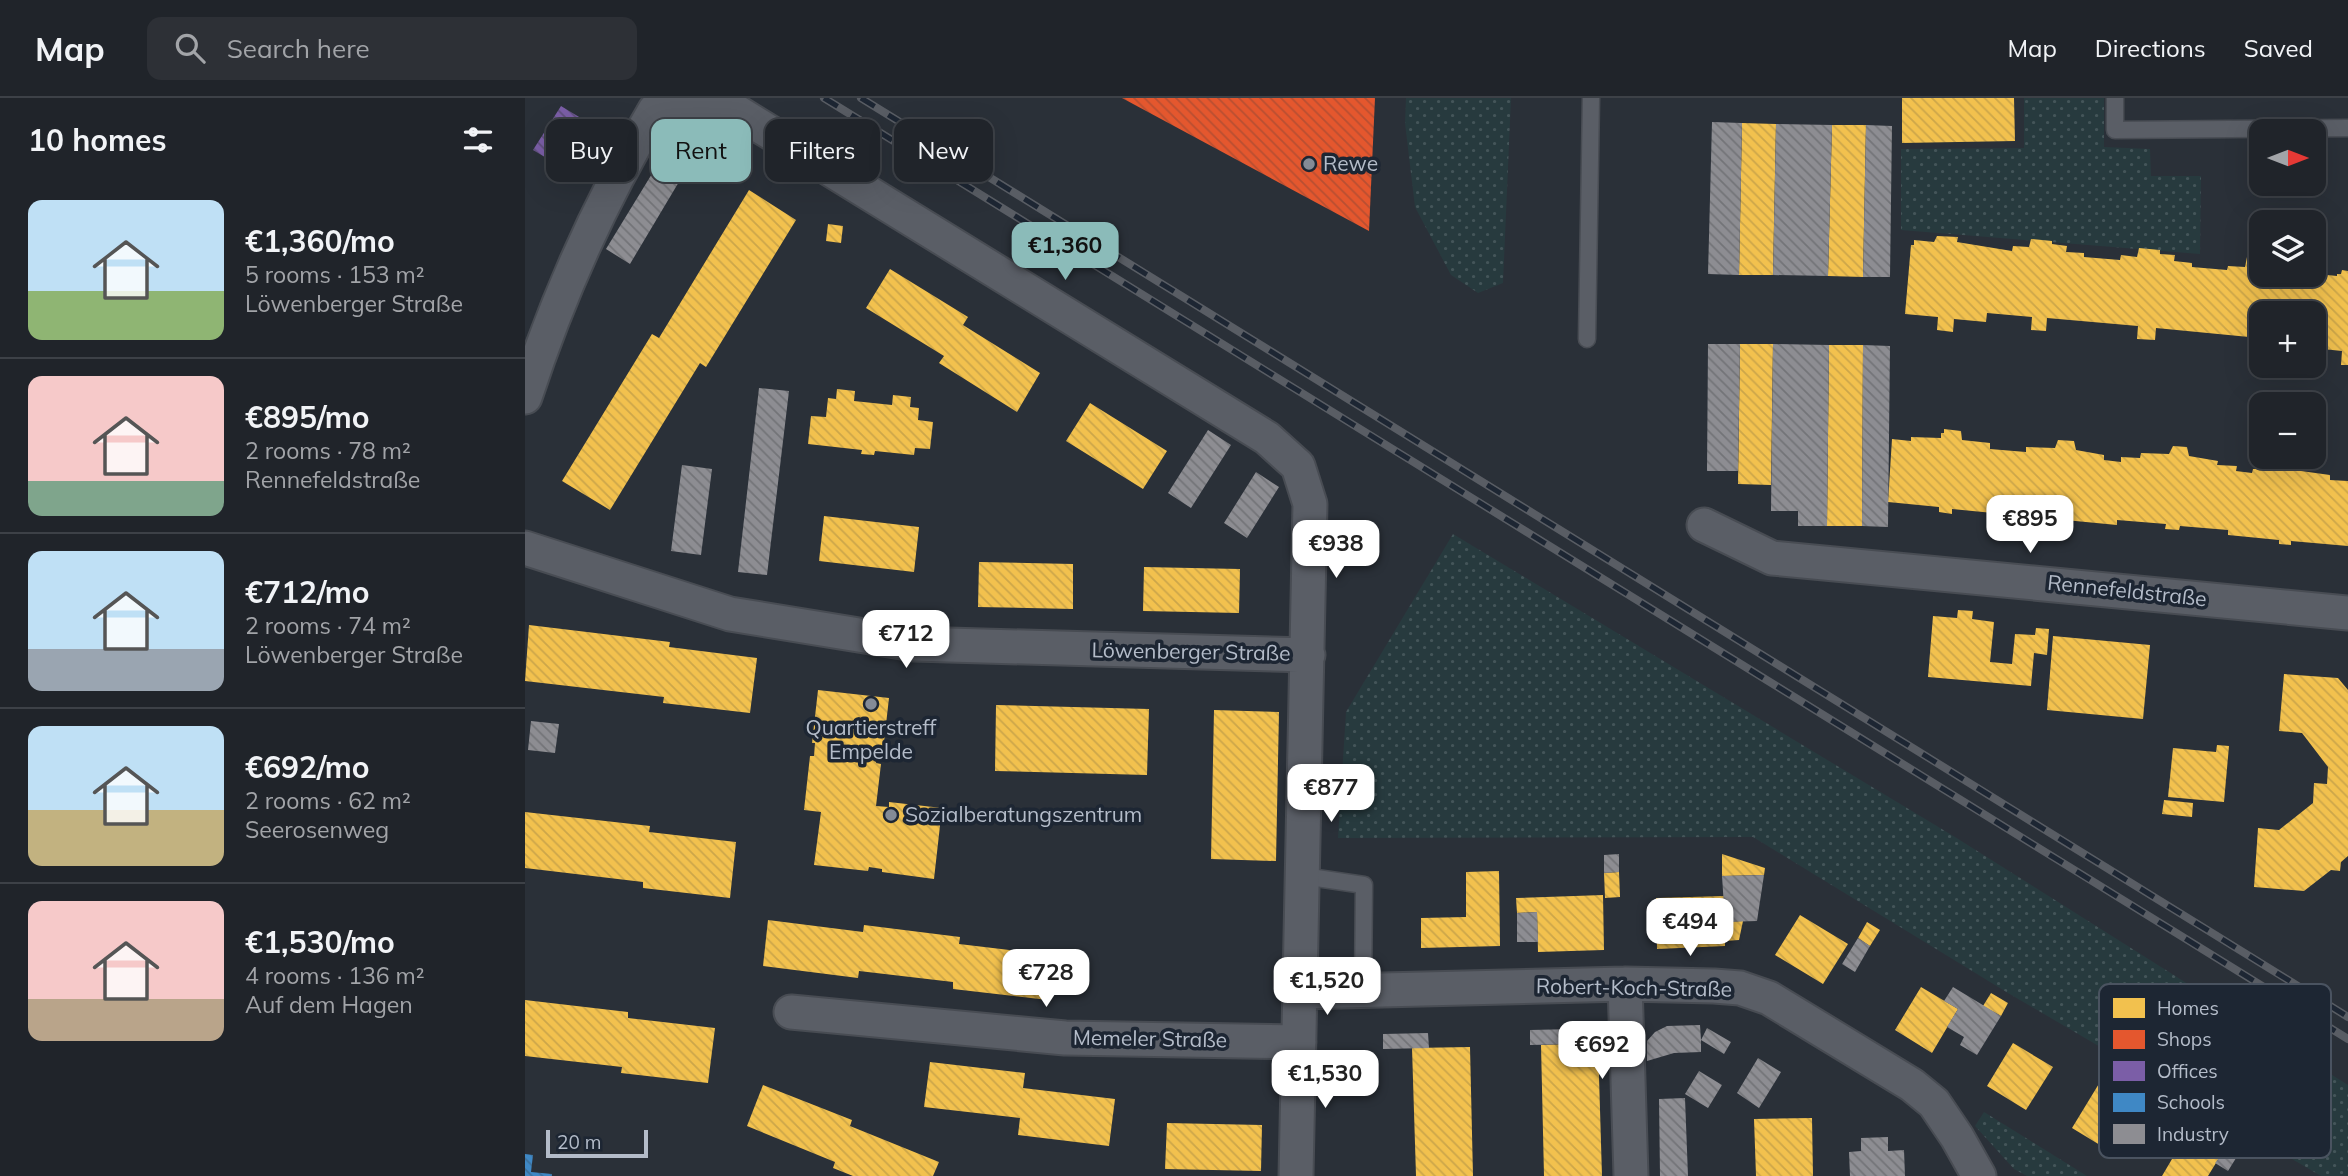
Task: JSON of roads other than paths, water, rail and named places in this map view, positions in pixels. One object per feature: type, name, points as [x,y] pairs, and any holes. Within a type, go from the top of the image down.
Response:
[{"type":"street","name":"Löwenberger Straße","points":[[525,397],[559,304],[586,241],[653,104],[689,100],[724,104],[1267,438],[1298,467],[1310,504],[1308,655],[914,644],[730,614],[525,548]]},
{"type":"street","name":"Rennefeldstraße","points":[[1704,524],[1772,558],[2348,613]]},
{"type":"street","points":[[1296,1176],[1308,655]]},
{"type":"street","points":[[1625,984],[1632,1176]]},
{"type":"street","name":"Robert-Koch-Straße","points":[[1300,992],[1625,984],[1740,988],[1769,998],[1912,1085],[1934,1103],[1979,1176]]},
{"type":"street","name":"Memeler Straße","points":[[791,1012],[1066,1038],[1299,1042]]},
{"type":"lane","points":[[1587,339],[1591,98]]},
{"type":"lane","points":[[2115,98],[2115,130],[2348,128]]},
{"type":"lane","points":[[1303,876],[1364,885],[1363,991]]},
{"type":"railway","points":[[824,98],[2259,984]]},
{"type":"railway","points":[[861,98],[2295,984]]},
{"type":"railway","points":[[2331,1006],[2348,1017]]},
{"type":"railway","points":[[2331,1029],[2348,1039]]},
{"type":"place","name":"Rewe","points":[[1309,164]]},
{"type":"place","name":"Quartierstreff Empelde","points":[[871,704]]},
{"type":"place","name":"Sozialberatungszentrum","points":[[891,815]]}]
